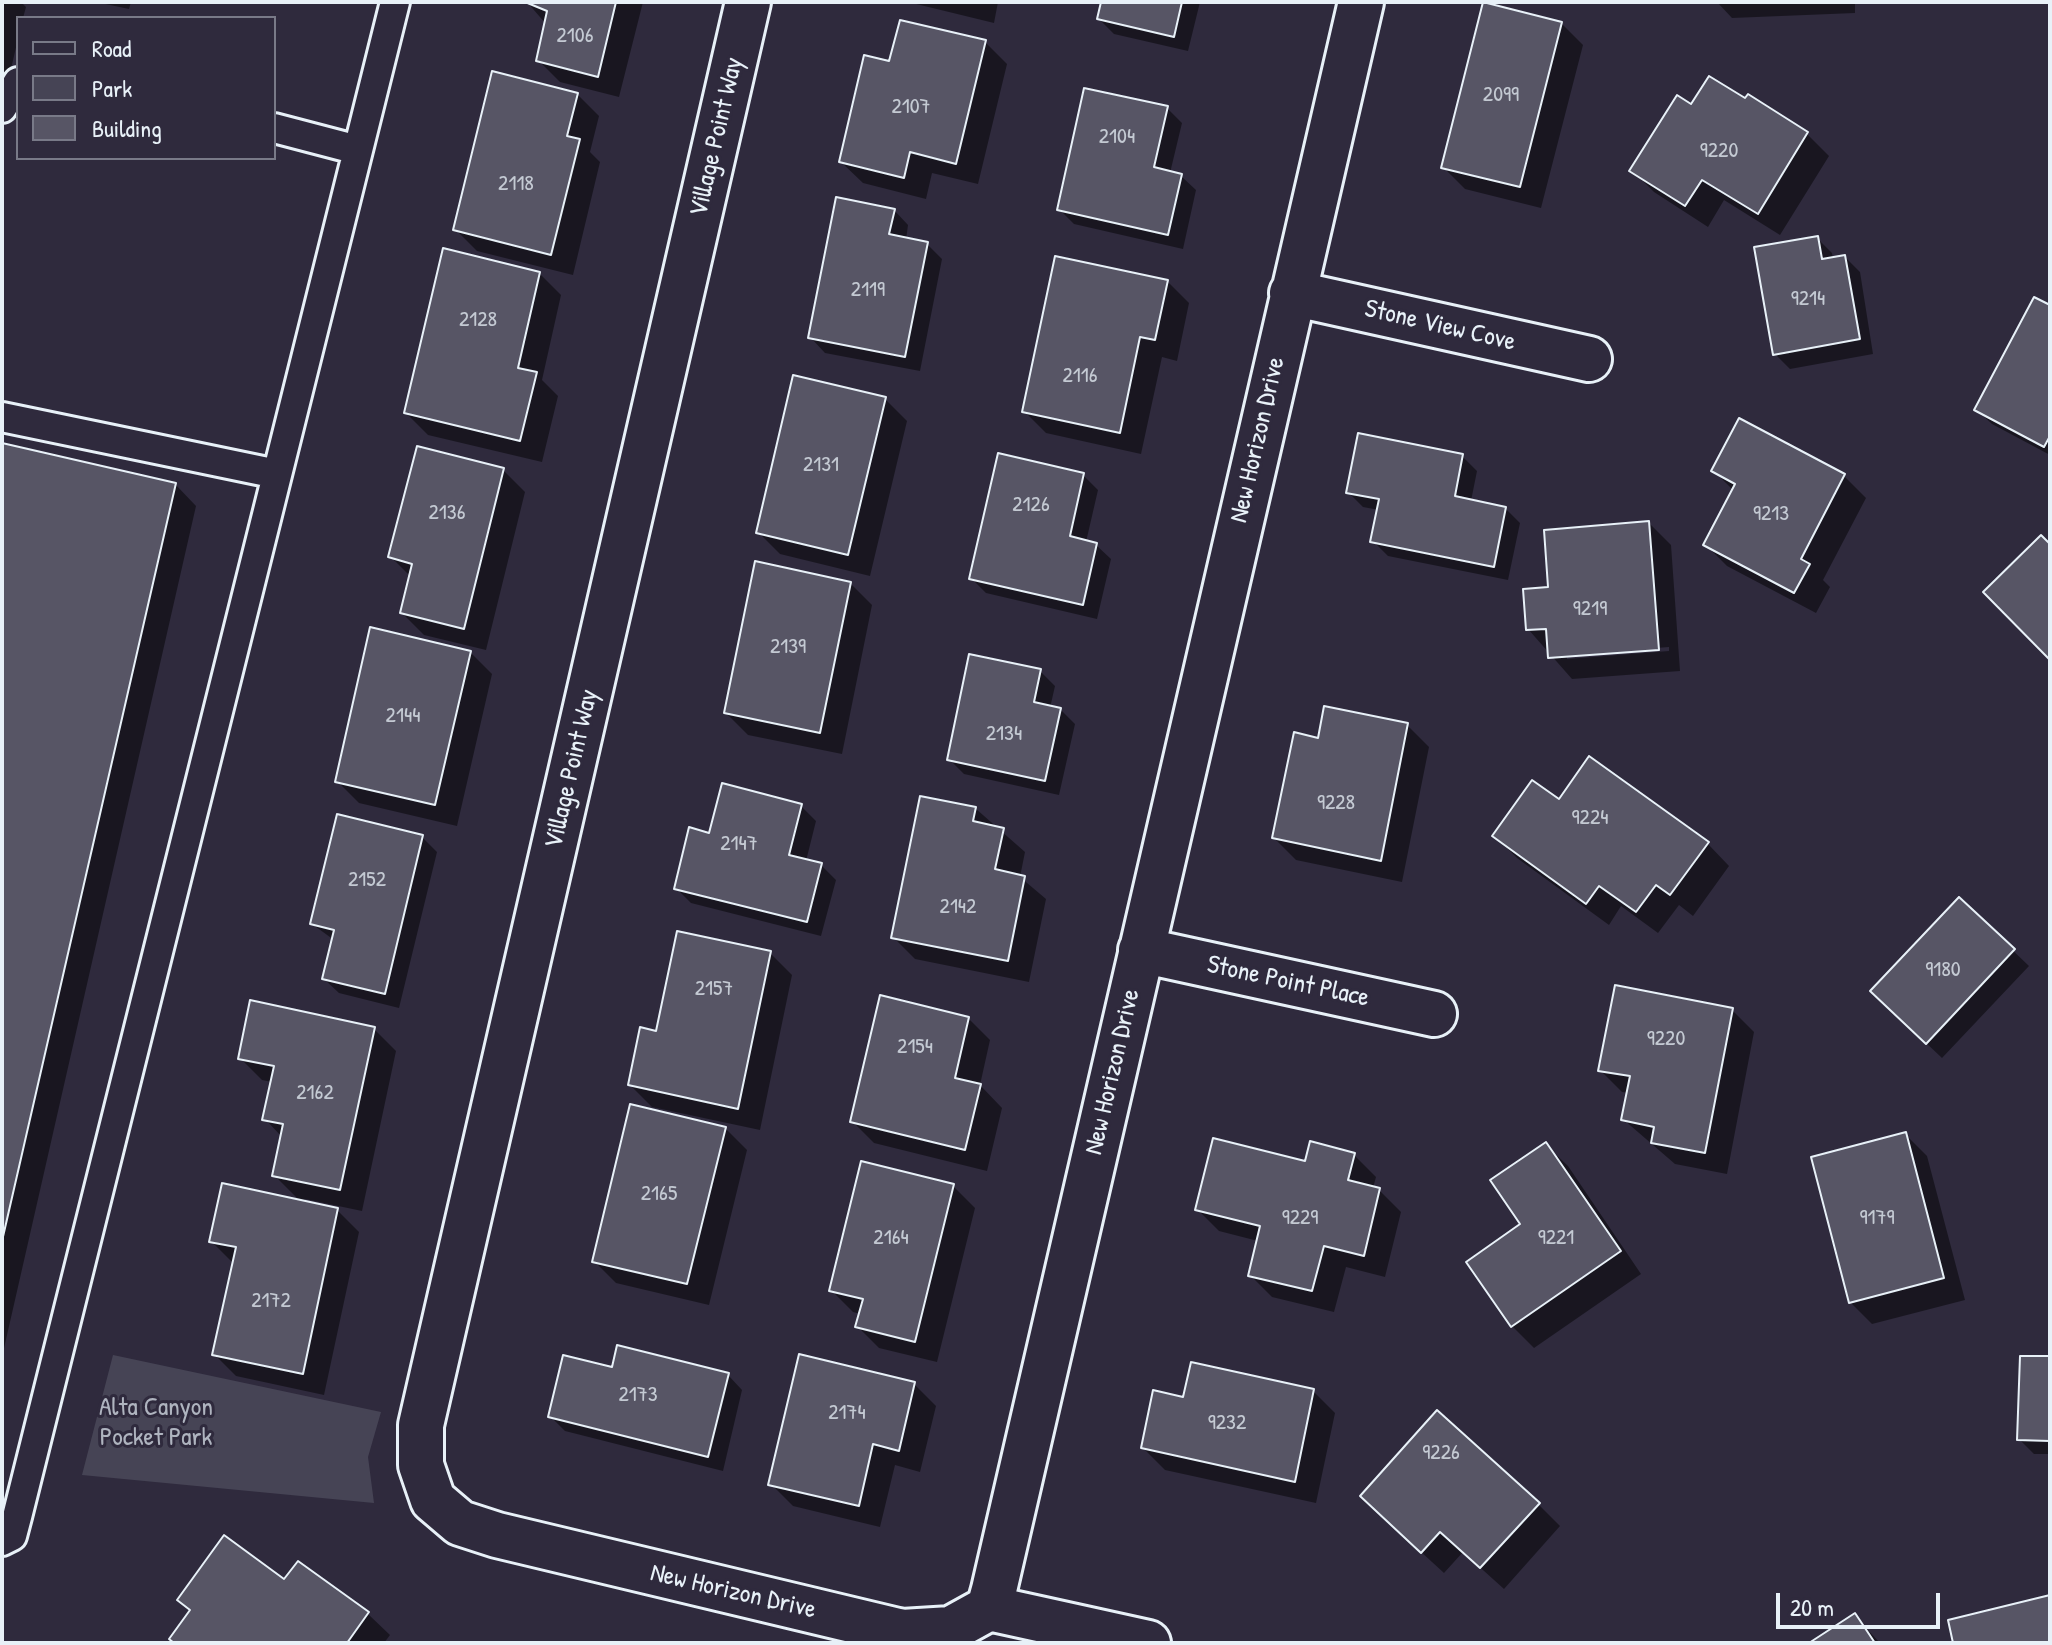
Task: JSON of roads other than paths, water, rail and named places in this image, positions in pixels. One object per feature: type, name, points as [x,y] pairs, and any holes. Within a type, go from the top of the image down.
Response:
[{"type":"street","name":"Village Point Way","points":[[460,1523],[433,1500],[421,1465],[421,1425],[748,2]]},
{"type":"street","name":"New Horizon Drive","points":[[460,1523],[497,1535],[902,1632],[951,1629],[989,1608],[1361,2]]},
{"type":"street","name":"Stone View Cove","points":[[1292,293],[1589,359]]},
{"type":"street","name":"Stone Point Place","points":[[1141,950],[1434,1014]]},
{"type":"street","points":[[989,1608],[1148,1643]]},
{"type":"lane","points":[[2,1541],[12,1536],[17,1517],[395,2]]},
{"type":"lane","points":[[2,108],[16,85]]},
{"type":"lane","points":[[276,129],[358,150]]},
{"type":"lane","points":[[2,417],[277,474]]},
{"type":"park label","name":"Alta Canyon Pocket Park","points":[[156,1423]]}]
